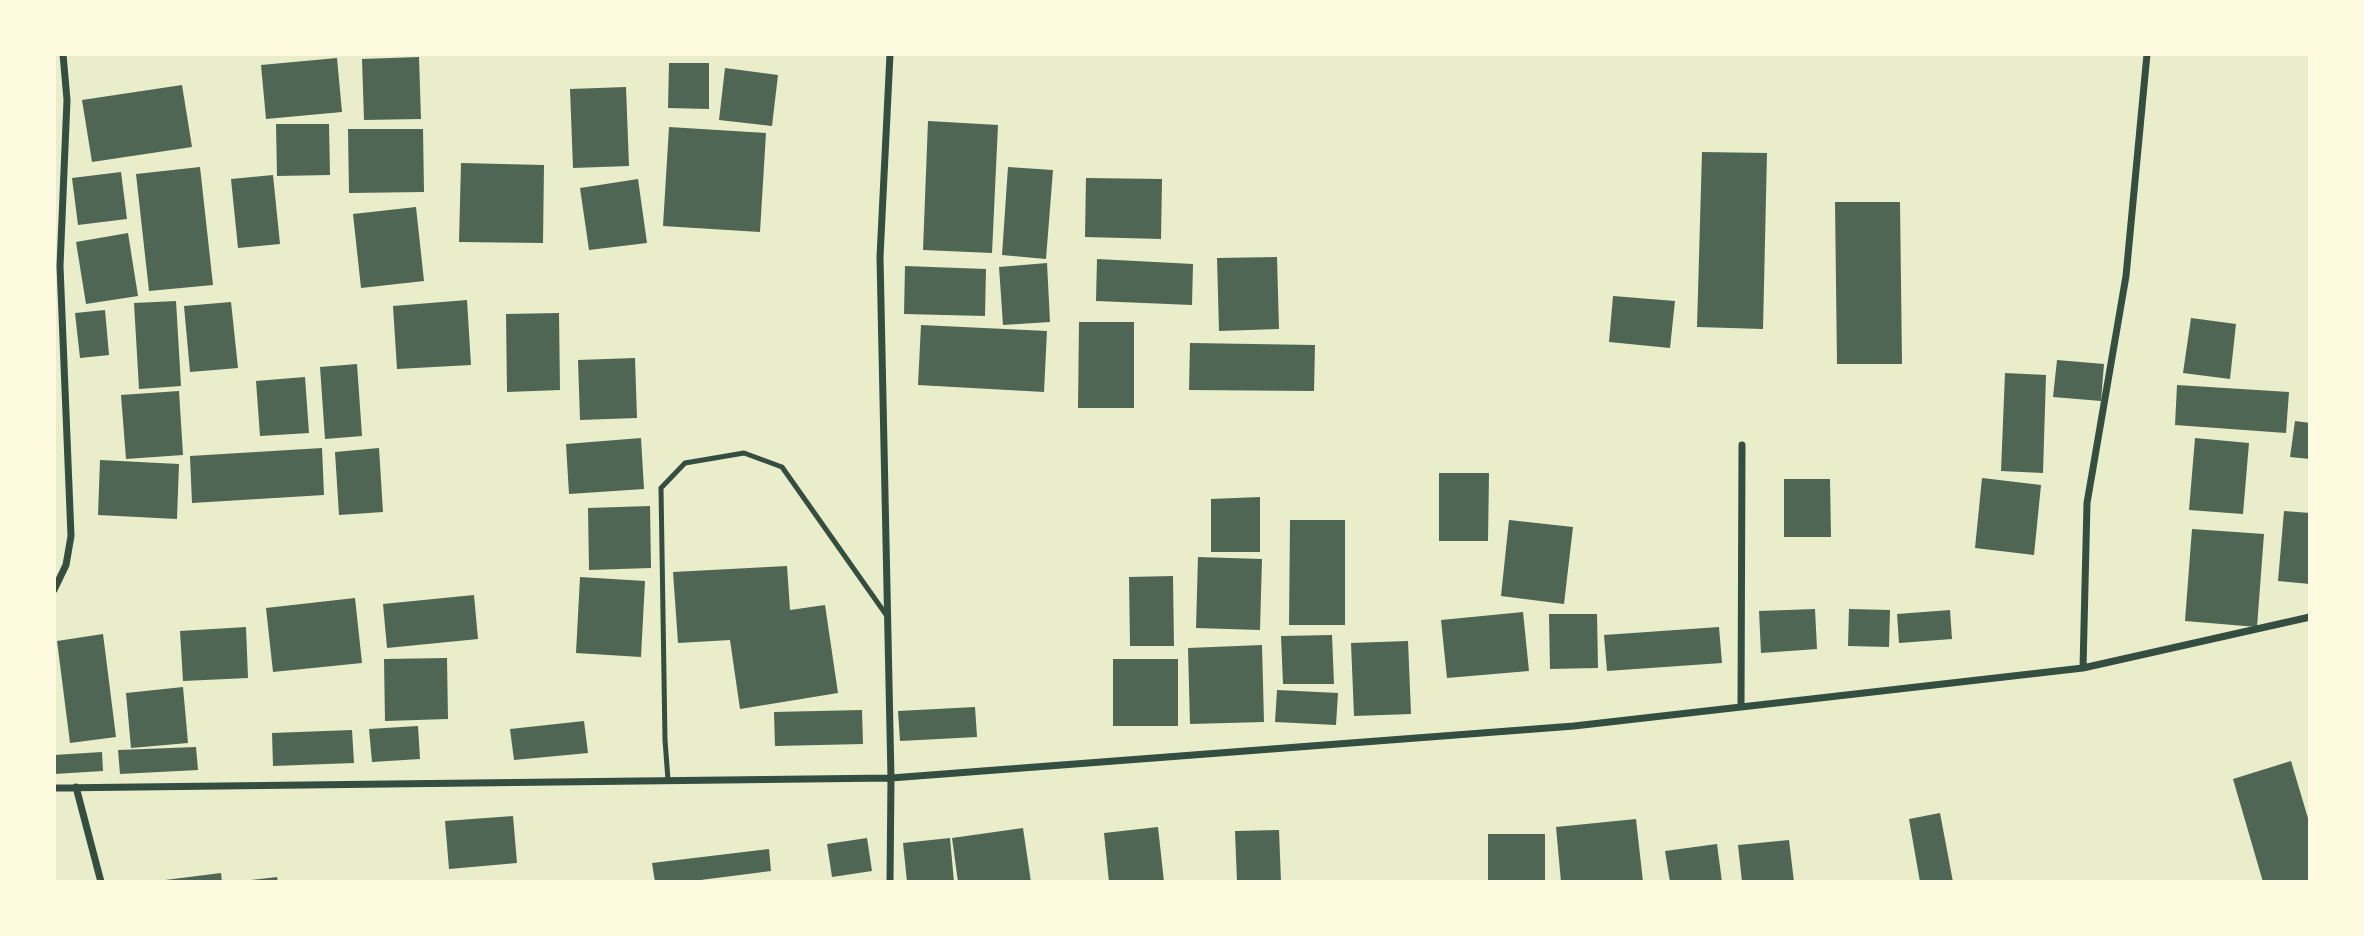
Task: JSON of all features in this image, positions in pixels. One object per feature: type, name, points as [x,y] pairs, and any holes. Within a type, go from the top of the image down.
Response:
[{"type":"street","points":[[54,590],[66,565],[71,536],[60,266],[67,100],[63,54]]},
{"type":"street","points":[[890,54],[880,257],[891,778],[890,882]]},
{"type":"street","points":[[2084,668],[2087,503],[2126,276],[2147,54]]},
{"type":"street","points":[[1741,707],[1742,444]]},
{"type":"street","points":[[54,788],[891,778],[1574,726],[2084,668],[2310,617]]},
{"type":"street","points":[[76,788],[101,882]]},
{"type":"lane","points":[[668,780],[661,488],[685,463],[744,453],[782,467],[887,617]]},
{"type":"building","points":[[419,57],[421,119],[364,120],[362,59]]},
{"type":"building","points":[[337,58],[342,112],[266,119],[261,65]]},
{"type":"building","points":[[669,63],[709,63],[709,109],[668,108]]},
{"type":"building","points":[[725,68],[778,75],[772,126],[719,120]]},
{"type":"building","points":[[182,85],[192,147],[92,162],[82,100]]},
{"type":"building","points":[[626,87],[629,166],[573,168],[570,89]]},
{"type":"building","points":[[928,121],[998,125],[992,253],[923,250]]},
{"type":"building","points":[[276,124],[329,124],[330,175],[277,176]]},
{"type":"building","points":[[669,127],[766,133],[760,232],[663,226]]},
{"type":"building","points":[[348,129],[423,129],[424,192],[349,193]]},
{"type":"building","points":[[1702,152],[1767,153],[1763,329],[1697,327]]},
{"type":"building","points":[[461,163],[544,165],[543,243],[459,242]]},
{"type":"building","points":[[200,167],[213,285],[149,291],[136,174]]},
{"type":"building","points":[[1008,167],[1053,170],[1046,259],[1002,255]]},
{"type":"building","points":[[121,172],[127,219],[78,225],[72,178]]},
{"type":"building","points":[[273,175],[280,244],[238,248],[231,179]]},
{"type":"building","points":[[1086,178],[1162,179],[1161,239],[1085,237]]},
{"type":"building","points":[[638,179],[647,243],[589,250],[580,188]]},
{"type":"building","points":[[1835,202],[1900,202],[1902,364],[1837,364]]},
{"type":"building","points":[[416,207],[424,281],[361,288],[353,214]]},
{"type":"building","points":[[128,233],[138,296],[86,304],[76,242]]},
{"type":"building","points":[[1277,257],[1279,329],[1219,331],[1217,258]]},
{"type":"building","points":[[1097,259],[1193,264],[1192,305],[1096,301]]},
{"type":"building","points":[[1047,263],[1050,322],[1003,325],[999,267]]},
{"type":"building","points":[[905,266],[986,269],[985,316],[904,314]]},
{"type":"building","points":[[1613,296],[1675,301],[1670,348],[1609,342]]},
{"type":"building","points":[[467,300],[471,365],[397,369],[393,306]]},
{"type":"building","points":[[176,301],[181,386],[139,389],[134,303]]},
{"type":"building","points":[[231,302],[238,368],[190,372],[184,306]]},
{"type":"building","points":[[105,310],[109,355],[80,358],[75,313]]},
{"type":"building","points":[[559,313],[560,390],[507,392],[506,314]]},
{"type":"building","points":[[2191,318],[2236,324],[2230,379],[2183,373]]},
{"type":"building","points":[[1079,322],[1134,322],[1134,408],[1078,408]]},
{"type":"building","points":[[921,325],[1047,331],[1044,392],[918,385]]},
{"type":"building","points":[[1190,343],[1315,345],[1314,391],[1189,390]]},
{"type":"building","points":[[635,358],[637,418],[580,420],[578,360]]},
{"type":"building","points":[[2057,360],[2104,364],[2101,401],[2053,397]]},
{"type":"building","points":[[357,364],[362,436],[325,439],[320,367]]},
{"type":"building","points":[[2005,373],[2046,375],[2043,473],[2001,471]]},
{"type":"building","points":[[305,377],[309,433],[260,436],[256,381]]},
{"type":"building","points":[[2177,385],[2289,392],[2286,433],[2175,425]]},
{"type":"building","points":[[179,391],[183,455],[126,459],[121,395]]},
{"type":"building","points":[[2295,421],[2310,423],[2310,459],[2290,457]]},
{"type":"building","points":[[641,438],[644,489],[569,494],[566,444]]},
{"type":"building","points":[[2195,438],[2249,443],[2243,514],[2189,510]]},
{"type":"building","points":[[322,448],[324,495],[192,503],[190,456]]},
{"type":"building","points":[[379,448],[383,512],[339,515],[335,452]]},
{"type":"building","points":[[100,460],[179,464],[177,519],[98,515]]},
{"type":"building","points":[[1439,473],[1489,473],[1488,541],[1439,541]]},
{"type":"building","points":[[1982,478],[2041,485],[2034,555],[1975,548]]},
{"type":"building","points":[[1784,479],[1830,479],[1831,537],[1784,537]]},
{"type":"building","points":[[1260,497],[1260,552],[1211,552],[1211,499]]},
{"type":"building","points":[[650,506],[651,568],[589,570],[588,508]]},
{"type":"building","points":[[2284,511],[2310,513],[2310,584],[2278,581]]},
{"type":"building","points":[[1290,520],[1345,520],[1345,625],[1289,625]]},
{"type":"building","points":[[1509,520],[1573,527],[1564,604],[1501,596]]},
{"type":"building","points":[[2192,529],[2264,534],[2257,627],[2185,621]]},
{"type":"building","points":[[1198,557],[1262,559],[1260,630],[1196,628]]},
{"type":"building","points":[[787,566],[790,610],[825,605],[838,693],[740,709],[730,640],[678,643],[673,572]]},
{"type":"building","points":[[1173,576],[1174,646],[1130,646],[1129,577]]},
{"type":"building","points":[[580,577],[645,581],[641,657],[576,653]]},
{"type":"building","points":[[474,595],[478,639],[387,648],[383,604]]},
{"type":"building","points":[[355,598],[362,663],[273,672],[266,608]]},
{"type":"building","points":[[1815,609],[1817,649],[1761,653],[1759,611]]},
{"type":"building","points":[[1849,609],[1890,610],[1889,647],[1848,646]]},
{"type":"building","points":[[1950,610],[1952,639],[1899,643],[1897,614]]},
{"type":"building","points":[[1523,612],[1529,671],[1447,678],[1441,620]]},
{"type":"building","points":[[1549,614],[1597,614],[1598,668],[1550,669]]},
{"type":"building","points":[[246,627],[248,678],[183,681],[180,631]]},
{"type":"building","points":[[1719,627],[1722,663],[1607,671],[1604,635]]},
{"type":"building","points":[[103,634],[116,737],[70,743],[57,641]]},
{"type":"building","points":[[1332,635],[1334,684],[1283,684],[1281,636]]},
{"type":"building","points":[[1408,641],[1411,714],[1354,716],[1351,643]]},
{"type":"building","points":[[1262,645],[1264,722],[1190,724],[1188,648]]},
{"type":"building","points":[[447,658],[448,719],[385,721],[384,659]]},
{"type":"building","points":[[1113,659],[1178,659],[1178,726],[1113,726]]},
{"type":"building","points":[[183,687],[188,743],[131,748],[126,693]]},
{"type":"building","points":[[1277,690],[1338,693],[1336,725],[1275,722]]},
{"type":"building","points":[[975,707],[977,737],[900,741],[898,711]]},
{"type":"building","points":[[862,710],[863,744],[775,746],[774,712]]},
{"type":"building","points":[[584,721],[588,753],[514,760],[510,729]]},
{"type":"building","points":[[418,726],[420,759],[372,762],[369,729]]},
{"type":"building","points":[[352,730],[354,763],[273,766],[272,733]]},
{"type":"building","points":[[196,747],[198,770],[120,774],[118,750]]},
{"type":"building","points":[[102,752],[103,771],[54,774],[54,755]]},
{"type":"building","points":[[2291,761],[2310,825],[2310,881],[2263,882],[2233,779]]},
{"type":"building","points":[[1940,813],[1953,882],[1920,882],[1909,819]]},
{"type":"building","points":[[513,816],[517,863],[449,869],[445,821]]},
{"type":"building","points":[[1636,819],[1643,882],[1561,882],[1556,827]]},
{"type":"building","points":[[1158,827],[1164,882],[1109,882],[1104,833]]},
{"type":"building","points":[[1023,828],[1031,882],[958,882],[952,838]]},
{"type":"building","points":[[1279,830],[1281,882],[1237,882],[1235,831]]},
{"type":"building","points":[[1488,834],[1545,834],[1545,882],[1488,882]]},
{"type":"building","points":[[867,838],[872,871],[832,877],[827,844]]},
{"type":"building","points":[[950,838],[954,882],[907,882],[903,843]]},
{"type":"building","points":[[1789,840],[1794,882],[1742,882],[1738,845]]},
{"type":"building","points":[[1717,844],[1722,882],[1670,882],[1665,851]]},
{"type":"building","points":[[769,849],[771,871],[685,882],[655,882],[652,863]]},
{"type":"building","points":[[221,873],[222,882],[165,882],[165,880]]},
{"type":"building","points":[[277,877],[278,882],[251,882],[251,880]]}]
